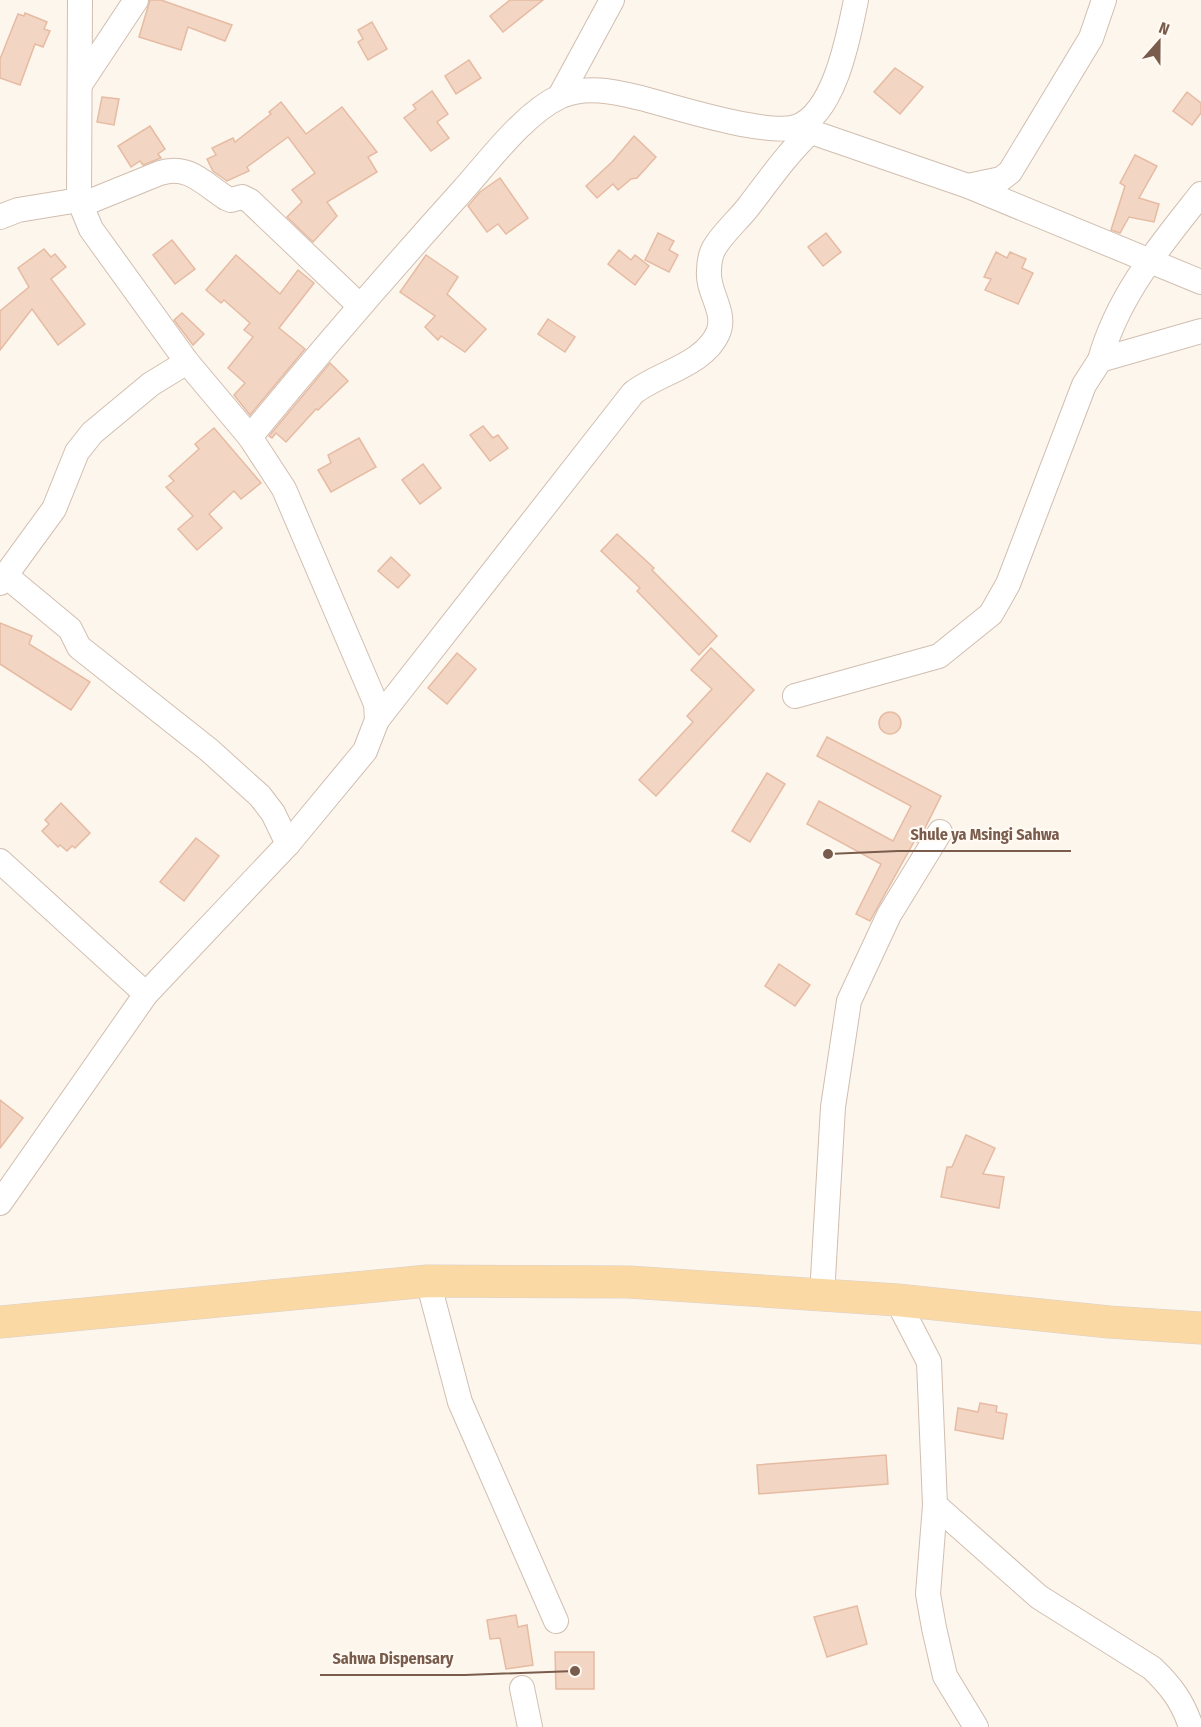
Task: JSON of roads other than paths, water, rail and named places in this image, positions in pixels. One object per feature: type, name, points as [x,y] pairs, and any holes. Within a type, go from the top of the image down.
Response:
[{"type":"main road","points":[[0,1322],[428,1281],[629,1282],[897,1300],[1109,1322],[1201,1328]]},
{"type":"street","points":[[80,0],[80,203],[91,229],[188,362],[250,437],[284,489],[376,704],[377,720]]},
{"type":"street","points":[[81,83],[136,0]]},
{"type":"street","points":[[560,96],[612,0]]},
{"type":"street","points":[[0,1203],[146,994],[288,844],[365,751],[377,720],[633,393],[647,381],[684,365],[706,348],[717,334],[721,319],[708,275],[715,245],[748,207],[817,110],[844,62],[856,0]]},
{"type":"street","points":[[968,186],[1001,179],[1010,171],[1091,38],[1104,0]]},
{"type":"street","points":[[250,437],[360,306],[525,122],[560,96],[585,90],[613,92],[772,128],[803,129],[968,186],[1201,282]]},
{"type":"street","points":[[0,217],[18,210],[80,203],[159,172],[172,169],[185,171],[226,198],[231,200],[242,197],[250,201],[360,306]]},
{"type":"street","points":[[795,696],[939,656],[991,614],[1008,584],[1084,385],[1100,360],[1112,321],[1149,262],[1201,194]]},
{"type":"street","points":[[1100,360],[1201,332]]},
{"type":"street","points":[[188,362],[151,384],[92,433],[77,452],[54,509],[3,579],[70,629],[79,647],[209,750],[260,796],[273,813],[288,844]]},
{"type":"street","points":[[822,1295],[833,1107],[849,1001],[890,915],[940,832]]},
{"type":"street","points":[[0,861],[146,994]]},
{"type":"street","points":[[428,1281],[460,1402],[556,1621]]},
{"type":"street","points":[[897,1300],[929,1362],[935,1505],[928,1594],[934,1628],[945,1676],[976,1727]]},
{"type":"street","points":[[935,1505],[1039,1597],[1152,1668],[1167,1682],[1184,1706],[1191,1727]]},
{"type":"street","points":[[522,1688],[530,1727]]},
{"type":"place","name":"Shule ya Msingi Sahwa","points":[[828,854]]},
{"type":"place","name":"Sahwa Dispensary","points":[[575,1671]]}]
